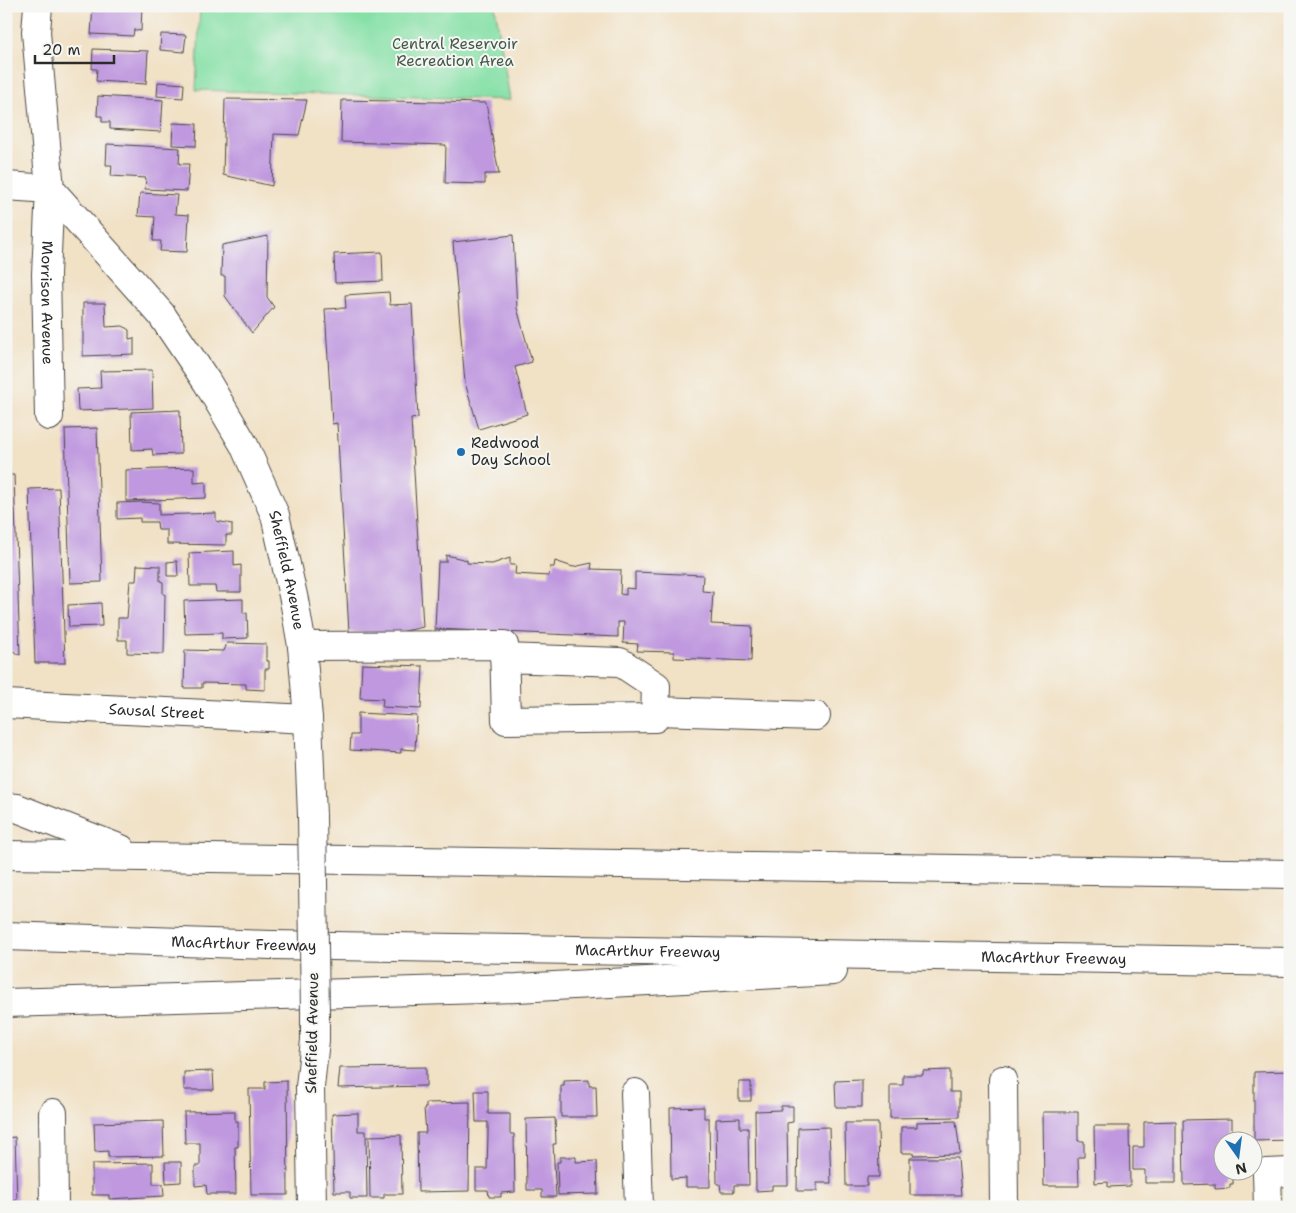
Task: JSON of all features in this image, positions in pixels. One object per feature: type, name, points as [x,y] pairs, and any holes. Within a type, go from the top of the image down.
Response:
[{"type":"main road","points":[[6,186],[50,189],[36,32],[38,6]]},
{"type":"main road","name":"Morrison Avenue","points":[[49,416],[46,274],[50,189]]},
{"type":"main road","name":"Sheffield Avenue","points":[[50,189],[161,314],[207,382],[244,445],[275,515],[302,646],[308,719],[312,816],[315,1040],[310,1086],[312,1207]]},
{"type":"main road","points":[[302,646],[504,645],[504,658],[506,720],[655,718],[656,686],[620,662],[504,658]]},
{"type":"main road","name":"Sausal Street","points":[[6,704],[308,719]]},
{"type":"main road","points":[[656,711],[816,716]]},
{"type":"main road","points":[[6,807],[17,808],[136,855]]},
{"type":"main road","points":[[6,855],[136,855],[1290,874]]},
{"type":"main road","points":[[1114,872],[1290,862]]},
{"type":"main road","name":"MacArthur Freeway","points":[[6,936],[272,945],[1290,962]]},
{"type":"main road","points":[[6,1003],[517,988],[1061,958]]},
{"type":"main road","points":[[1003,1080],[1004,1207]]},
{"type":"main road","points":[[635,1093],[638,1207]]},
{"type":"main road","points":[[53,1113],[54,1207]]},
{"type":"main road","points":[[1268,1207],[1267,1172],[1290,1172]]},
{"type":"green space","name":"Central Reservoir Recreation Area","points":[[200,6],[495,6],[510,100],[196,90]]},
{"type":"building","points":[[93,6],[142,6],[141,31],[134,30],[133,36],[91,34]]},
{"type":"building","points":[[161,34],[186,35],[184,52],[160,50]]},
{"type":"building","points":[[93,49],[148,51],[146,84],[96,81],[97,69],[92,69]]},
{"type":"building","points":[[158,82],[184,84],[183,98],[157,96]]},
{"type":"building","points":[[98,96],[163,100],[161,132],[110,129],[110,122],[102,122],[102,116],[97,116]]},
{"type":"building","points":[[225,99],[307,100],[299,135],[274,134],[272,186],[223,175]]},
{"type":"building","points":[[342,100],[486,103],[499,174],[485,174],[485,184],[445,183],[446,145],[341,142]]},
{"type":"building","points":[[173,123],[197,124],[196,146],[172,145]]},
{"type":"building","points":[[107,144],[180,148],[179,164],[189,164],[187,191],[145,189],[146,178],[111,176],[112,165],[106,165]]},
{"type":"building","points":[[140,193],[177,195],[175,214],[189,215],[187,252],[160,251],[161,241],[153,241],[155,217],[138,216]]},
{"type":"building","points":[[513,235],[517,308],[532,362],[515,367],[527,414],[479,429],[465,383],[453,242]]},
{"type":"building","points":[[268,236],[267,297],[274,307],[252,333],[225,296],[225,276],[221,276],[222,245]]},
{"type":"building","points":[[382,252],[383,281],[335,283],[334,254]]},
{"type":"building","points":[[389,292],[390,305],[412,304],[418,418],[411,419],[423,627],[387,635],[349,632],[337,423],[332,424],[325,309],[346,308],[345,295]]},
{"type":"building","points":[[83,303],[105,303],[106,327],[123,326],[129,330],[129,339],[134,338],[134,354],[83,356]]},
{"type":"building","points":[[152,370],[153,408],[78,411],[77,389],[101,388],[100,371]]},
{"type":"building","points":[[180,410],[181,454],[153,455],[152,449],[132,450],[131,412]]},
{"type":"building","points":[[97,428],[102,582],[70,583],[65,429]]},
{"type":"building","points":[[194,468],[194,483],[206,482],[206,498],[126,501],[126,470]]},
{"type":"building","points":[[6,475],[14,475],[20,655],[6,647]]},
{"type":"building","points":[[59,488],[65,663],[35,663],[29,489]]},
{"type":"building","points":[[117,503],[159,503],[159,515],[216,513],[216,521],[232,524],[232,535],[226,535],[226,545],[167,544],[167,530],[158,530],[157,522],[140,522],[140,518],[117,519]]},
{"type":"building","points":[[234,551],[234,566],[241,565],[241,592],[216,592],[215,586],[190,586],[189,553]]},
{"type":"building","points":[[446,555],[467,560],[467,563],[492,564],[510,558],[510,565],[516,565],[515,574],[549,576],[550,567],[554,567],[555,561],[573,567],[592,563],[591,569],[621,570],[620,594],[626,595],[626,588],[635,589],[635,572],[703,575],[702,591],[713,592],[711,624],[752,626],[751,661],[674,658],[674,652],[637,651],[638,644],[623,643],[624,622],[618,622],[618,637],[435,629],[438,562],[446,562]]},
{"type":"building","points":[[177,561],[178,576],[167,576],[167,562]]},
{"type":"building","points":[[137,565],[160,566],[160,581],[163,582],[163,594],[165,594],[164,654],[127,653],[127,640],[118,640],[118,618],[127,618],[130,581],[136,581]]},
{"type":"building","points":[[243,599],[243,613],[247,613],[248,638],[222,639],[222,633],[185,634],[184,601]]},
{"type":"building","points":[[101,603],[102,626],[69,627],[68,605]]},
{"type":"building","points":[[227,643],[266,644],[266,661],[269,661],[269,669],[265,669],[265,690],[246,689],[246,684],[202,683],[202,688],[184,688],[185,650],[224,651]]},
{"type":"building","points":[[362,664],[423,666],[421,709],[382,707],[383,699],[360,698]]},
{"type":"building","points":[[358,713],[417,716],[415,750],[401,749],[401,753],[350,750],[351,735],[358,735]]},
{"type":"building","points":[[426,1067],[426,1086],[338,1088],[340,1068]]},
{"type":"building","points":[[950,1070],[950,1092],[959,1092],[959,1117],[890,1118],[890,1085],[903,1085],[903,1075],[923,1075],[923,1071]]},
{"type":"building","points":[[213,1071],[214,1090],[184,1090],[184,1072]]},
{"type":"building","points":[[1290,1071],[1290,1140],[1264,1141],[1264,1130],[1254,1130],[1254,1072]]},
{"type":"building","points":[[589,1080],[589,1086],[596,1086],[597,1117],[561,1117],[561,1086],[564,1086],[564,1081]]},
{"type":"building","points":[[862,1080],[862,1107],[836,1107],[835,1081]]},
{"type":"building","points":[[287,1081],[288,1195],[251,1195],[249,1089],[265,1089],[265,1082]]},
{"type":"building","points":[[739,1082],[751,1082],[751,1101],[739,1101]]},
{"type":"building","points":[[475,1091],[488,1091],[488,1114],[510,1114],[510,1134],[514,1134],[515,1192],[501,1193],[501,1197],[489,1197],[488,1190],[476,1190],[476,1169],[487,1169],[488,1122],[476,1122]]},
{"type":"building","points":[[470,1102],[469,1191],[418,1192],[417,1133],[426,1133],[424,1108],[426,1108],[426,1103]]},
{"type":"building","points":[[781,1106],[793,1106],[793,1122],[787,1123],[788,1185],[772,1185],[772,1190],[756,1191],[755,1111],[781,1110]]},
{"type":"building","points":[[704,1107],[704,1118],[709,1118],[710,1187],[686,1187],[686,1178],[671,1179],[670,1108]]},
{"type":"building","points":[[235,1111],[235,1121],[238,1121],[238,1147],[235,1147],[236,1194],[207,1194],[206,1185],[195,1186],[195,1166],[200,1166],[200,1143],[185,1143],[184,1112]]},
{"type":"building","points":[[1043,1112],[1078,1112],[1078,1141],[1084,1141],[1084,1157],[1078,1157],[1079,1186],[1044,1186]]},
{"type":"building","points":[[358,1113],[358,1131],[366,1131],[367,1198],[350,1198],[350,1192],[334,1192],[332,1114]]},
{"type":"building","points":[[555,1118],[556,1144],[553,1144],[556,1197],[542,1197],[542,1190],[527,1190],[526,1119]]},
{"type":"building","points":[[740,1118],[740,1128],[748,1128],[749,1185],[734,1185],[734,1192],[721,1192],[720,1184],[717,1184],[716,1119]]},
{"type":"building","points":[[1232,1119],[1232,1130],[1214,1130],[1214,1180],[1233,1180],[1230,1188],[1215,1189],[1215,1184],[1184,1185],[1183,1120]]},
{"type":"building","points":[[163,1121],[164,1156],[108,1157],[108,1151],[95,1152],[94,1123]]},
{"type":"building","points":[[956,1121],[960,1154],[913,1155],[913,1153],[901,1153],[901,1127],[917,1127],[917,1122]]},
{"type":"building","points":[[1176,1121],[1176,1183],[1145,1183],[1145,1170],[1133,1170],[1133,1147],[1144,1147],[1144,1122]]},
{"type":"building","points":[[845,1123],[878,1123],[879,1177],[867,1177],[867,1186],[846,1186]]},
{"type":"building","points":[[1094,1126],[1129,1126],[1130,1186],[1108,1187],[1108,1182],[1095,1183]]},
{"type":"building","points":[[829,1127],[831,1183],[817,1183],[817,1191],[797,1191],[798,1128]]},
{"type":"building","points":[[401,1135],[402,1194],[384,1194],[384,1198],[370,1198],[369,1136]]},
{"type":"building","points":[[15,1137],[17,1200],[6,1200],[6,1138]]},
{"type":"building","points":[[560,1157],[576,1157],[576,1162],[597,1161],[598,1194],[558,1195],[557,1162],[560,1162]]},
{"type":"building","points":[[910,1158],[958,1158],[961,1195],[910,1195]]},
{"type":"building","points":[[165,1162],[181,1162],[181,1182],[166,1183]]},
{"type":"building","points":[[153,1163],[153,1184],[163,1184],[164,1196],[109,1199],[109,1195],[92,1195],[92,1164]]},
{"type":"place","name":"Redwood Day School","points":[[461,452]]}]
